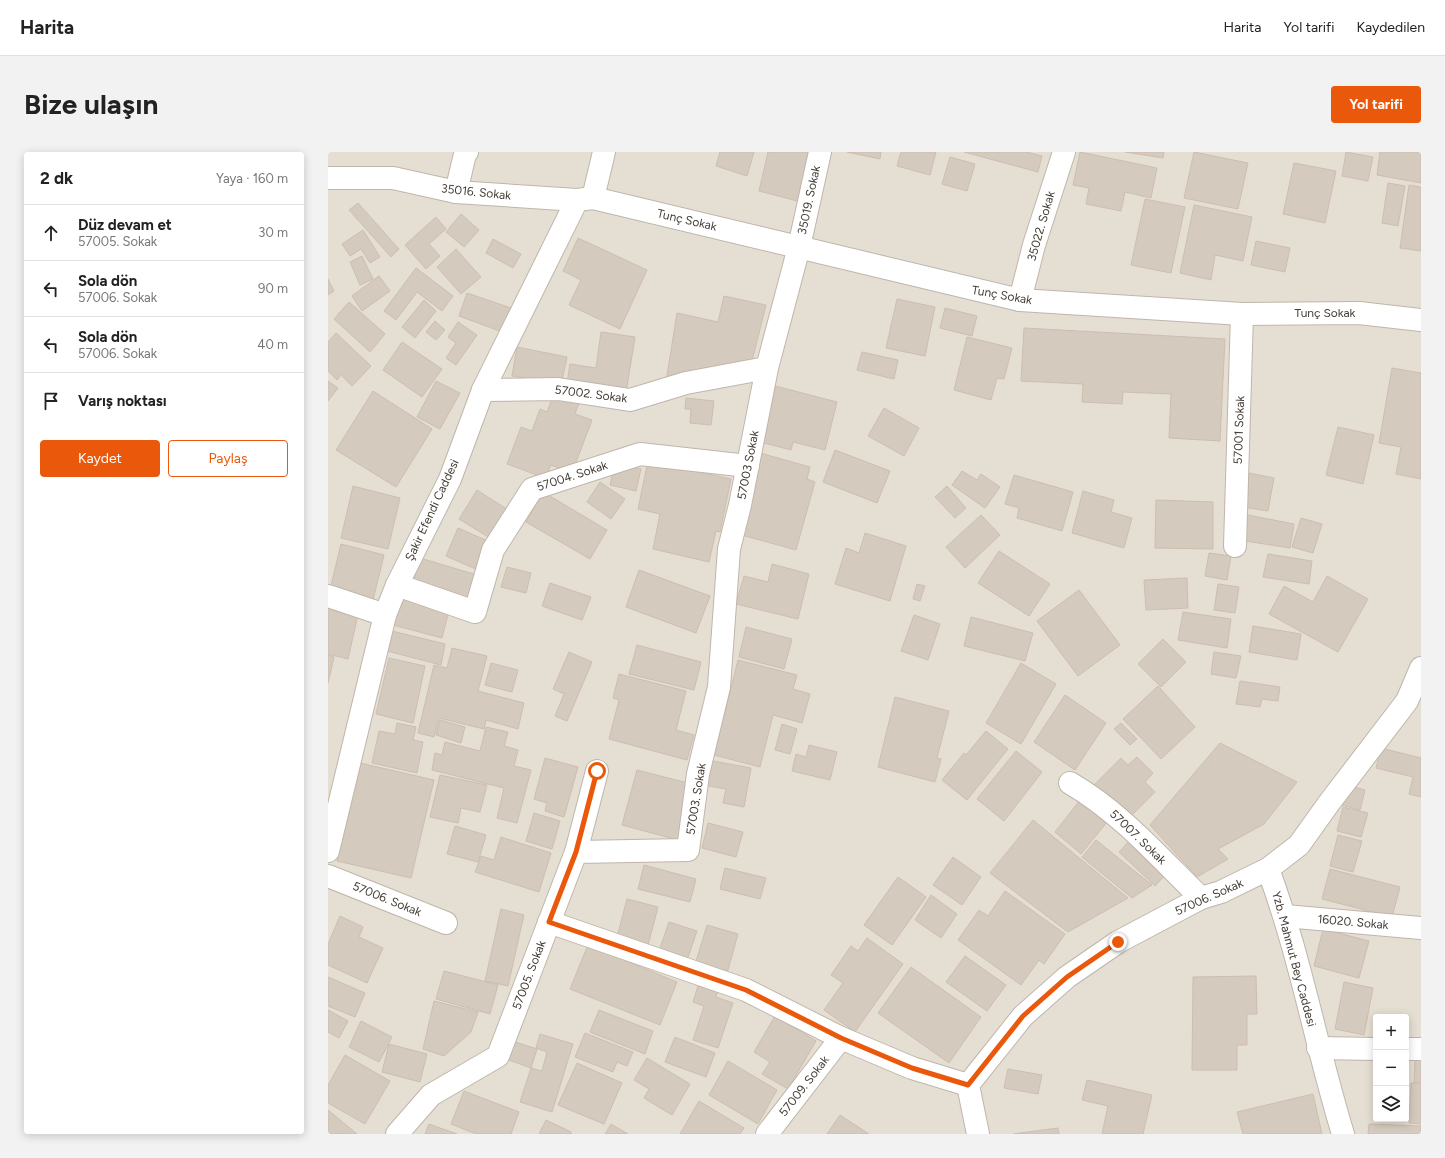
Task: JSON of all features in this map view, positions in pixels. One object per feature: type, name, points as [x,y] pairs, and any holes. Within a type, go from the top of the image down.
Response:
[{"type":"street","points":[[456,192],[465,154],[467,152]]},
{"type":"street","name":"Şakir Efendi Caddesi","points":[[328,852],[385,615],[397,585],[450,479],[483,390],[585,199],[604,152]]},
{"type":"street","name":"35019. Sokak","points":[[799,247],[820,152]]},
{"type":"street","name":"35022. Sokak","points":[[1020,300],[1034,245],[1064,152]]},
{"type":"street","name":"35016. Sokak","points":[[328,178],[393,178],[456,192],[585,199]]},
{"type":"street","name":"Tunç Sokak","points":[[585,199],[799,247],[1020,300],[1242,314],[1359,313],[1421,320]]},
{"type":"street","name":"57003 Sokak","points":[[719,687],[729,548],[748,466],[767,368],[799,247]]},
{"type":"street","name":"57001 Sokak","points":[[1235,546],[1242,314]]},
{"type":"street","name":"57002. Sokak","points":[[483,390],[558,389],[630,400],[686,382],[767,368]]},
{"type":"street","name":"57004. Sokak","points":[[397,585],[475,612],[493,550],[532,489],[640,454],[748,466]]},
{"type":"street","points":[[328,596],[385,615]]},
{"type":"street","points":[[1268,869],[1299,845],[1407,700],[1421,668]]},
{"type":"street","name":"57003. Sokak","points":[[576,852],[688,850],[698,774],[719,687]]},
{"type":"street","name":"57005. Sokak","points":[[397,1134],[431,1095],[498,1056],[576,852],[597,771]]},
{"type":"street","name":"57007. Sokak","points":[[1070,783],[1093,796],[1116,814],[1201,898]]},
{"type":"street","name":"57006. Sokak","points":[[968,1085],[1023,1016],[1067,977],[1118,942],[1201,898],[1221,892],[1268,869]]},
{"type":"street","name":"Yzb. Mahmut Bey Caddesi","points":[[1268,869],[1285,916],[1318,1048],[1343,1134]]},
{"type":"street","name":"57006. Sokak","points":[[328,876],[446,923]]},
{"type":"street","name":"16020. Sokak","points":[[1285,916],[1421,928]]},
{"type":"street","points":[[549,922],[746,990],[841,1038],[912,1068],[968,1085],[978,1134]]},
{"type":"street","name":"57009. Sokak","points":[[767,1134],[841,1038]]},
{"type":"street","points":[[1318,1048],[1373,1048]]},
{"type":"street","points":[[1409,1049],[1421,1049]]},
{"type":"shaded area","points":[[328,152],[1421,152],[1421,1134],[328,1134]]},
{"type":"building","points":[[720,152],[754,152],[747,176],[716,166]]},
{"type":"building","points":[[768,152],[813,152],[801,202],[759,191]]},
{"type":"building","points":[[847,152],[881,152],[880,159]]},
{"type":"building","points":[[901,152],[936,152],[930,175],[897,166]]},
{"type":"building","points":[[964,152],[1027,152],[1042,156],[1038,172]]},
{"type":"building","points":[[1080,152],[1157,168],[1151,198],[1125,192],[1121,211],[1086,204],[1089,188],[1073,185]]},
{"type":"building","points":[[1125,152],[1164,152],[1163,158]]},
{"type":"building","points":[[1194,152],[1248,163],[1238,209],[1184,198]]},
{"type":"building","points":[[1346,152],[1373,157],[1368,181],[1342,176]]},
{"type":"building","points":[[1380,152],[1421,152],[1421,183],[1377,175]]},
{"type":"building","points":[[950,157],[975,164],[967,191],[942,184]]},
{"type":"building","points":[[1294,163],[1336,171],[1325,223],[1283,214]]},
{"type":"building","points":[[1388,183],[1405,186],[1398,226],[1382,223]]},
{"type":"building","points":[[1409,185],[1421,187],[1421,251],[1400,248]]},
{"type":"building","points":[[1145,199],[1185,207],[1171,273],[1131,265]]},
{"type":"building","points":[[358,203],[399,249],[391,257],[349,210]]},
{"type":"building","points":[[1194,205],[1252,217],[1243,261],[1215,255],[1211,280],[1180,273]]},
{"type":"building","points":[[461,214],[479,230],[464,247],[446,232]]},
{"type":"building","points":[[436,217],[446,229],[429,244],[440,256],[426,269],[405,245]]},
{"type":"building","points":[[363,230],[380,257],[370,263],[361,249],[350,256],[342,244]]},
{"type":"building","points":[[578,238],[647,270],[620,329],[569,305],[581,280],[563,271]]},
{"type":"building","points":[[493,239],[521,254],[513,268],[486,253]]},
{"type":"building","points":[[1256,241],[1290,248],[1285,272],[1251,265]]},
{"type":"building","points":[[456,249],[481,277],[461,294],[437,267]]},
{"type":"building","points":[[362,256],[373,279],[360,285],[350,262]]},
{"type":"building","points":[[416,268],[453,296],[442,311],[417,292],[396,320],[384,311]]},
{"type":"building","points":[[379,276],[390,291],[362,311],[352,296]]},
{"type":"building","points":[[328,279],[334,291],[328,295]]},
{"type":"building","points":[[467,293],[514,309],[505,333],[459,316]]},
{"type":"building","points":[[724,296],[766,305],[751,365],[666,382],[677,313],[718,322]]},
{"type":"building","points":[[897,299],[935,307],[925,356],[886,348]]},
{"type":"building","points":[[424,300],[436,311],[415,338],[402,327]]},
{"type":"building","points":[[349,302],[385,334],[370,352],[334,319]]},
{"type":"building","points":[[945,308],[977,316],[972,336],[940,328]]},
{"type":"building","points":[[435,321],[445,330],[436,340],[426,332]]},
{"type":"building","points":[[458,322],[477,335],[456,365],[446,358],[456,343],[448,337]]},
{"type":"building","points":[[1024,328],[1225,339],[1220,441],[1169,438],[1171,394],[1123,392],[1122,404],[1082,402],[1083,384],[1021,381]]},
{"type":"building","points":[[601,332],[635,337],[626,393],[567,384],[570,364],[596,368]]},
{"type":"building","points":[[336,333],[371,366],[352,386],[341,375],[337,380],[328,371],[328,342]]},
{"type":"building","points":[[967,337],[1012,348],[1004,379],[997,378],[991,400],[954,390]]},
{"type":"building","points":[[402,342],[442,369],[422,397],[383,370]]},
{"type":"building","points":[[517,347],[567,357],[561,385],[512,376]]},
{"type":"building","points":[[862,352],[898,360],[894,379],[857,370]]},
{"type":"building","points":[[1392,368],[1421,373],[1421,479],[1396,474],[1401,447],[1379,443]]},
{"type":"building","points":[[328,381],[338,388],[328,401]]},
{"type":"building","points":[[436,381],[460,393],[440,429],[417,417]]},
{"type":"building","points":[[775,386],[837,402],[825,450],[793,442],[791,450],[760,442]]},
{"type":"building","points":[[373,391],[432,429],[396,487],[336,450]]},
{"type":"building","points":[[555,391],[580,400],[575,414],[592,420],[572,473],[551,465],[545,478],[507,464],[521,427],[532,431],[540,409],[547,412]]},
{"type":"building","points":[[686,398],[714,401],[711,425],[690,423],[691,409],[685,409]]},
{"type":"building","points":[[884,408],[919,428],[904,456],[868,436]]},
{"type":"building","points":[[1338,427],[1374,435],[1363,484],[1326,475]]},
{"type":"building","points":[[835,450],[890,471],[877,503],[823,482]]},
{"type":"building","points":[[760,453],[810,467],[807,479],[815,482],[796,550],[738,534]]},
{"type":"building","points":[[648,461],[731,479],[720,532],[716,531],[709,562],[653,549],[660,514],[638,509]]},
{"type":"building","points":[[615,463],[641,469],[636,491],[610,485]]},
{"type":"building","points":[[962,471],[977,480],[981,474],[1000,487],[985,508],[952,485]]},
{"type":"building","points":[[1249,473],[1274,478],[1268,511],[1243,507]]},
{"type":"building","points":[[1014,475],[1073,492],[1062,531],[1017,518],[1019,508],[1005,504]]},
{"type":"building","points":[[600,482],[625,499],[611,519],[587,502]]},
{"type":"building","points":[[353,486],[400,498],[388,549],[341,538]]},
{"type":"building","points":[[947,486],[966,508],[955,518],[935,497]]},
{"type":"building","points":[[477,490],[513,513],[495,541],[459,519]]},
{"type":"building","points":[[1083,491],[1114,500],[1111,512],[1132,518],[1124,548],[1072,533]]},
{"type":"building","points":[[543,492],[607,530],[590,559],[526,522]]},
{"type":"building","points":[[1156,500],[1213,502],[1213,549],[1155,548]]},
{"type":"building","points":[[1243,514],[1294,524],[1290,548],[1239,540]]},
{"type":"building","points":[[981,515],[1000,535],[965,568],[946,547]]},
{"type":"building","points":[[1301,518],[1322,524],[1313,553],[1292,547]]},
{"type":"building","points":[[458,528],[490,542],[478,570],[446,556]]},
{"type":"building","points":[[865,533],[906,546],[890,601],[835,584],[846,548],[859,553]]},
{"type":"building","points":[[341,544],[384,555],[372,604],[329,594]]},
{"type":"building","points":[[999,551],[1050,584],[1029,616],[978,583]]},
{"type":"building","points":[[1209,553],[1231,556],[1227,580],[1205,576]]},
{"type":"building","points":[[1268,554],[1312,561],[1309,584],[1263,577]]},
{"type":"building","points":[[420,558],[477,575],[469,602],[412,586]]},
{"type":"building","points":[[772,564],[809,574],[798,619],[736,604],[744,576],[768,582]]},
{"type":"building","points":[[507,567],[531,573],[526,593],[501,587]]},
{"type":"building","points":[[639,570],[710,596],[696,633],[626,607]]},
{"type":"building","points":[[1327,576],[1368,599],[1338,652],[1269,614],[1284,586],[1313,602]]},
{"type":"building","points":[[1187,578],[1188,608],[1146,610],[1144,580]]},
{"type":"building","points":[[550,583],[591,597],[582,620],[542,606]]},
{"type":"building","points":[[917,584],[925,586],[920,601],[913,599]]},
{"type":"building","points":[[1218,584],[1239,587],[1235,613],[1214,610]]},
{"type":"building","points":[[1079,590],[1120,645],[1078,676],[1037,621]]},
{"type":"building","points":[[401,597],[449,610],[442,638],[393,625]]},
{"type":"building","points":[[328,603],[359,610],[348,659],[328,654]]},
{"type":"building","points":[[1183,612],[1231,619],[1227,648],[1178,640]]},
{"type":"building","points":[[914,615],[940,624],[928,660],[901,651]]},
{"type":"building","points":[[971,617],[1033,633],[1025,661],[964,646]]},
{"type":"building","points":[[1253,626],[1301,634],[1297,660],[1249,652]]},
{"type":"building","points":[[746,627],[792,639],[784,669],[739,657]]},
{"type":"building","points":[[392,631],[445,644],[441,665],[387,651]]},
{"type":"building","points":[[1163,639],[1186,662],[1161,687],[1138,664]]},
{"type":"building","points":[[637,645],[701,662],[694,690],[629,674]]},
{"type":"building","points":[[452,648],[487,656],[478,691],[524,703],[518,729],[486,720],[484,729],[439,718],[434,737],[418,733],[434,665],[447,668]]},
{"type":"building","points":[[569,652],[592,662],[567,721],[555,716],[564,694],[553,689]]},
{"type":"building","points":[[1214,652],[1241,656],[1236,678],[1211,674]]},
{"type":"building","points":[[328,655],[334,657],[328,683]]},
{"type":"building","points":[[389,658],[425,666],[413,723],[376,714]]},
{"type":"building","points":[[738,660],[797,675],[793,689],[810,694],[802,723],[773,715],[760,767],[714,755]]},
{"type":"building","points":[[491,663],[518,670],[512,692],[485,685]]},
{"type":"building","points":[[1021,663],[1056,684],[1021,744],[986,723]]},
{"type":"building","points":[[619,674],[686,691],[676,730],[694,735],[687,760],[609,739],[619,700],[613,698]]},
{"type":"building","points":[[1240,681],[1280,687],[1278,701],[1262,699],[1260,707],[1236,704]]},
{"type":"building","points":[[1158,686],[1195,727],[1161,759],[1123,719]]},
{"type":"building","points":[[1065,695],[1106,723],[1075,770],[1034,742]]},
{"type":"building","points":[[895,697],[949,711],[937,758],[941,759],[935,782],[878,767]]},
{"type":"building","points":[[440,720],[465,727],[461,743],[436,735]]},
{"type":"building","points":[[397,723],[416,727],[413,740],[423,742],[417,773],[372,763],[379,731],[395,734]]},
{"type":"building","points":[[1121,723],[1137,739],[1130,745],[1114,729]]},
{"type":"building","points":[[782,724],[797,729],[790,754],[775,750]]},
{"type":"building","points":[[486,727],[508,732],[504,746],[518,750],[514,766],[531,770],[517,823],[497,818],[504,788],[432,770],[435,753],[442,755],[445,742],[480,751]]},
{"type":"building","points":[[986,731],[1008,749],[967,800],[942,780],[964,753],[966,755]]},
{"type":"building","points":[[1220,743],[1297,782],[1264,824],[1218,849],[1228,859],[1197,877],[1150,825]]},
{"type":"building","points":[[809,745],[837,752],[830,780],[792,771],[796,754],[806,757]]},
{"type":"building","points":[[1381,748],[1421,758],[1421,797],[1409,794],[1413,777],[1376,768]]},
{"type":"building","points":[[1016,751],[1042,772],[1004,821],[977,799]]},
{"type":"building","points":[[1137,757],[1153,773],[1145,782],[1155,792],[1126,821],[1092,787],[1121,758],[1128,765]]},
{"type":"building","points":[[545,758],[578,767],[564,817],[545,811],[547,803],[534,799]]},
{"type":"building","points":[[708,760],[751,768],[744,807],[723,803],[726,789],[703,785]]},
{"type":"building","points":[[360,763],[434,780],[411,878],[337,861]]},
{"type":"building","points":[[637,770],[692,784],[678,840],[622,825]]},
{"type":"building","points":[[440,775],[487,785],[480,812],[461,808],[458,823],[430,817]]},
{"type":"building","points":[[1347,785],[1365,790],[1360,810],[1342,805]]},
{"type":"building","points":[[1085,794],[1112,816],[1081,854],[1055,832]]},
{"type":"building","points":[[1343,807],[1368,813],[1361,837],[1337,831]]},
{"type":"building","points":[[534,813],[560,821],[552,849],[526,841]]},
{"type":"building","points":[[1033,820],[1128,898],[1068,932],[990,873]]},
{"type":"building","points":[[708,823],[743,832],[736,857],[702,848]]},
{"type":"building","points":[[455,826],[486,835],[478,862],[447,854]]},
{"type":"building","points":[[1338,835],[1362,841],[1353,872],[1330,866]]},
{"type":"building","points":[[501,837],[551,853],[539,892],[475,872],[481,856],[494,860]]},
{"type":"building","points":[[1132,838],[1167,873],[1155,886],[1119,852]]},
{"type":"building","points":[[1096,840],[1152,885],[1132,898],[1082,857]]},
{"type":"building","points":[[953,857],[981,877],[962,905],[933,885]]},
{"type":"building","points":[[644,865],[696,879],[690,902],[638,889]]},
{"type":"building","points":[[725,868],[766,878],[760,899],[720,889]]},
{"type":"building","points":[[1330,869],[1400,887],[1392,917],[1322,899]]},
{"type":"building","points":[[898,877],[926,897],[892,945],[864,925]]},
{"type":"building","points":[[1005,891],[1065,934],[1044,964],[1039,960],[1021,985],[958,940],[979,910],[988,916]]},
{"type":"building","points":[[931,895],[957,914],[941,938],[915,920]]},
{"type":"building","points":[[627,899],[658,907],[648,945],[617,937]]},
{"type":"building","points":[[501,909],[524,915],[508,986],[485,981]]},
{"type":"building","points":[[340,916],[363,927],[359,937],[383,948],[367,983],[328,965],[328,944]]},
{"type":"building","points":[[669,922],[697,931],[686,963],[658,954]]},
{"type":"building","points":[[707,925],[738,934],[726,977],[694,968]]},
{"type":"building","points":[[1323,929],[1369,941],[1359,978],[1314,966]]},
{"type":"building","points":[[867,938],[903,964],[855,1032],[824,1010],[843,983],[831,975],[851,946],[858,951]]},
{"type":"building","points":[[588,945],[677,982],[660,1025],[570,989]]},
{"type":"building","points":[[965,956],[1006,985],[987,1011],[946,982]]},
{"type":"building","points":[[911,967],[981,1017],[949,1063],[878,1013]]},
{"type":"building","points":[[444,971],[498,985],[490,1014],[436,999]]},
{"type":"building","points":[[1256,976],[1257,1014],[1247,1014],[1247,1045],[1237,1045],[1237,1070],[1192,1070],[1193,977]]},
{"type":"building","points":[[328,977],[365,993],[355,1017],[328,1006]]},
{"type":"building","points":[[1344,982],[1373,988],[1364,1035],[1335,1029]]},
{"type":"building","points":[[698,986],[717,992],[716,997],[733,1003],[718,1048],[693,1040],[704,1006],[693,1002]]},
{"type":"building","points":[[434,1001],[478,1012],[471,1032],[444,1056],[423,1049]]},
{"type":"building","points":[[328,1010],[348,1021],[339,1038],[328,1032]]},
{"type":"building","points":[[599,1010],[653,1031],[645,1054],[590,1032]]},
{"type":"building","points":[[775,1016],[816,1041],[788,1089],[762,1074],[770,1062],[754,1052]]},
{"type":"building","points":[[361,1021],[392,1037],[379,1062],[349,1047]]},
{"type":"building","points":[[585,1033],[633,1052],[627,1066],[617,1062],[613,1072],[575,1057]]},
{"type":"building","points":[[540,1034],[573,1044],[552,1112],[520,1102],[531,1068],[542,1071],[547,1052],[536,1048]]},
{"type":"building","points":[[675,1037],[715,1053],[706,1077],[665,1062]]},
{"type":"building","points":[[512,1041],[537,1049],[531,1068],[506,1059]]},
{"type":"building","points":[[389,1044],[427,1054],[420,1082],[382,1072]]},
{"type":"building","points":[[345,1055],[390,1081],[365,1124],[328,1103],[328,1085]]},
{"type":"building","points":[[1415,1056],[1421,1057],[1421,1083],[1414,1083]]},
{"type":"building","points":[[647,1058],[690,1084],[672,1115],[644,1098],[649,1089],[634,1080]]},
{"type":"building","points":[[728,1061],[777,1090],[758,1124],[709,1095]]},
{"type":"building","points":[[577,1063],[622,1083],[604,1124],[558,1105]]},
{"type":"building","points":[[1008,1069],[1042,1075],[1038,1094],[1004,1088]]},
{"type":"building","points":[[1087,1080],[1152,1095],[1143,1134],[1102,1134],[1108,1106],[1082,1100]]},
{"type":"building","points":[[1411,1083],[1421,1083],[1421,1124],[1409,1123]]},
{"type":"building","points":[[464,1091],[519,1112],[511,1134],[476,1134],[451,1124]]},
{"type":"building","points":[[1313,1094],[1322,1134],[1243,1134],[1237,1112]]},
{"type":"building","points":[[699,1101],[744,1128],[740,1134],[680,1134]]},
{"type":"building","points":[[328,1110],[357,1134],[328,1134]]},
{"type":"building","points":[[840,1115],[869,1134],[827,1134]]},
{"type":"building","points":[[546,1120],[571,1132],[571,1134],[539,1134]]},
{"type":"building","points":[[429,1124],[457,1134],[425,1134]]},
{"type":"building","points":[[611,1124],[628,1134],[605,1134]]},
{"type":"building","points":[[1369,1124],[1421,1126],[1421,1134],[1368,1134]]},
{"type":"building","points":[[1058,1128],[1059,1134],[1013,1134]]},
{"type":"route","points":[[597,771],[576,852],[549,922],[746,990],[841,1038],[912,1068],[968,1085],[1023,1016],[1067,977],[1118,942]]}]
